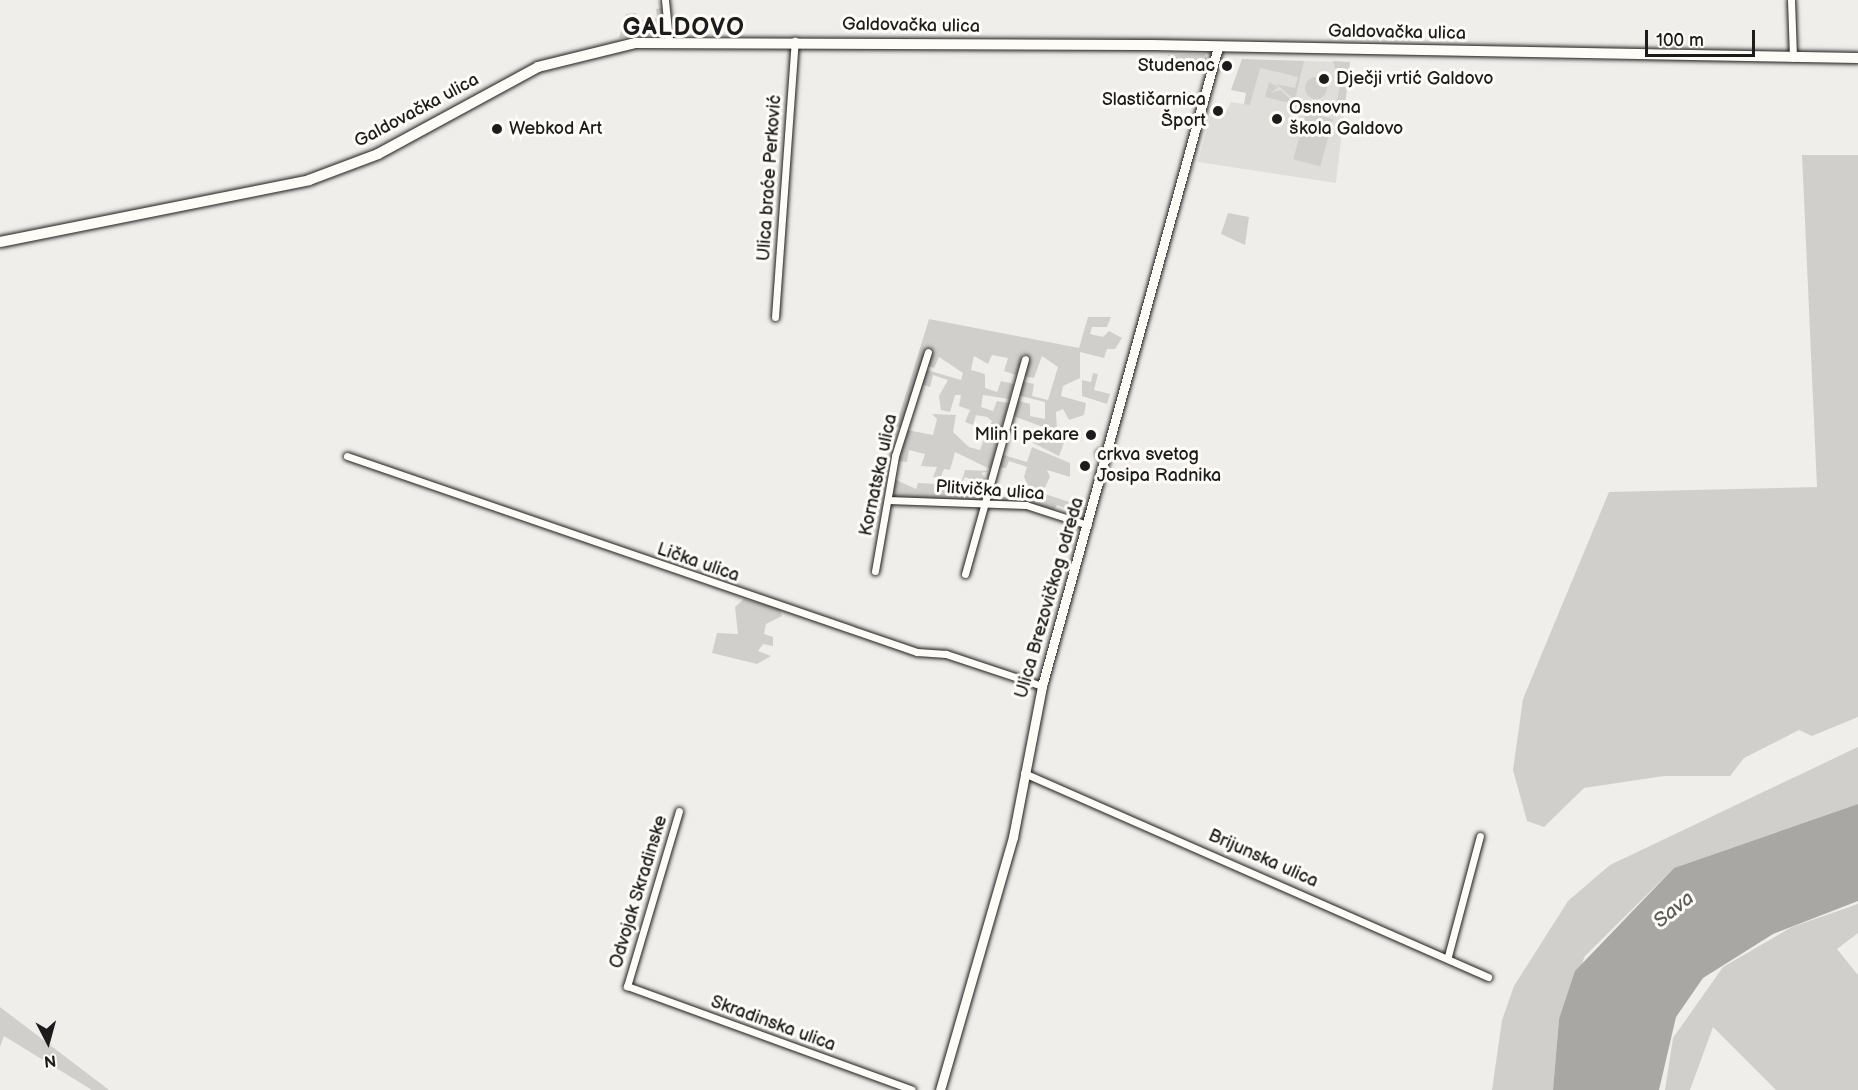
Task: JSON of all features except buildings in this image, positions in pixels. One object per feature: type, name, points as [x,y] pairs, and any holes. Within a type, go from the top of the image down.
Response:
[{"type":"main road","name":"Galdovačka ulica","points":[[0,242],[309,180],[378,154],[538,67],[603,48],[669,40],[1218,46],[1858,58]]},
{"type":"main road","name":"Ulica Brezovičkog odreda","points":[[940,1090],[1013,837],[1042,686],[1218,46]]},
{"type":"street","points":[[665,0],[669,40]]},
{"type":"street","points":[[1791,0],[1793,58]]},
{"type":"street","name":"Ulica braće Perković","points":[[775,317],[795,41]]},
{"type":"street","name":"Kornatska ulica","points":[[875,571],[896,456],[928,352]]},
{"type":"street","points":[[965,574],[1025,359]]},
{"type":"street","name":"Lička ulica","points":[[347,456],[906,649],[945,654],[1042,686]]},
{"type":"street","name":"Plitvička ulica","points":[[888,500],[1048,509],[1088,525]]},
{"type":"street","name":"Brijunska ulica","points":[[1024,773],[1448,956],[1488,977]]},
{"type":"street","name":"Odvojak Skradinske","points":[[626,982],[680,812]]},
{"type":"street","points":[[1448,956],[1480,836]]},
{"type":"street","name":"Skradinska ulica","points":[[626,982],[912,1090]]},
{"type":"shaded area","points":[[662,8],[661,34],[619,38],[626,14],[636,13],[636,20],[657,18],[656,9]]},
{"type":"shaded area","points":[[1205,54],[1209,62],[1192,66],[1184,61],[1174,64],[1168,55]]},
{"type":"shaded area","points":[[1242,59],[1304,61],[1295,100],[1276,84],[1295,88],[1298,77],[1260,68],[1250,105],[1244,104],[1246,93],[1231,90]]},
{"type":"shaded area","name":"Osnovna škola Galdovo","points":[[1254,60],[1350,62],[1336,183],[1198,162],[1211,113],[1224,116],[1231,102],[1244,104]]},
{"type":"shaded area","points":[[1333,61],[1350,62],[1344,113],[1334,112],[1343,75],[1336,73]]},
{"type":"shaded area","points":[[1316,77],[1324,80],[1327,88],[1324,96],[1316,99],[1308,96],[1305,88],[1308,80]]},
{"type":"shaded area","points":[[1269,82],[1278,87],[1271,93],[1280,90],[1295,103],[1291,117],[1291,103],[1265,97]]},
{"type":"shaded area","points":[[1306,112],[1333,119],[1320,167],[1293,159]]},
{"type":"shaded area","points":[[1802,155],[1858,155],[1858,717],[1812,736],[1799,730],[1744,758],[1730,776],[1664,776],[1584,788],[1544,827],[1527,821],[1513,770],[1523,699],[1609,492],[1817,487]]},
{"type":"shaded area","points":[[1228,213],[1249,217],[1245,245],[1221,234]]},
{"type":"shaded area","points":[[1088,317],[1111,317],[1107,327],[1092,327],[1090,334],[1103,337],[1109,331],[1122,338],[1115,349],[1107,349],[1104,358],[1080,352],[1080,378],[1063,386],[1061,396],[1086,403],[1084,415],[1069,420],[1063,409],[1056,412],[1057,431],[1084,441],[1066,437],[1059,456],[1033,443],[1043,427],[1011,415],[1015,400],[1030,404],[1030,416],[1045,419],[1045,402],[1017,395],[1021,381],[1034,384],[1032,396],[1048,400],[1058,367],[1042,356],[1034,378],[1023,376],[1029,357],[1023,354],[1016,375],[1004,371],[1008,358],[992,355],[988,364],[974,356],[971,370],[985,374],[985,388],[997,392],[1001,381],[1014,384],[1009,399],[983,395],[981,407],[993,411],[997,401],[1008,403],[1000,434],[988,431],[992,421],[987,417],[976,415],[973,425],[965,422],[970,410],[959,406],[961,395],[955,395],[950,412],[941,410],[939,396],[948,380],[933,375],[930,387],[921,384],[927,370],[961,380],[963,373],[939,357],[934,368],[928,366],[931,355],[926,353],[901,428],[896,426],[929,319],[1079,348]]},
{"type":"shaded area","points":[[1093,373],[1098,374],[1094,390],[1110,394],[1107,404],[1082,396],[1082,380],[1091,382]]},
{"type":"shaded area","points":[[932,414],[956,415],[953,432],[969,447],[980,450],[984,439],[998,442],[990,469],[955,452],[950,470],[944,469],[941,476],[969,496],[978,482],[965,477],[960,487],[965,470],[989,471],[981,473],[987,480],[980,501],[894,497],[894,479],[916,489],[918,483],[939,484],[940,478],[933,477],[937,467],[921,466],[925,454],[909,450],[907,462],[898,461],[907,430],[933,435],[937,419]]},
{"type":"shaded area","points":[[1032,447],[1070,463],[1070,477],[1047,470],[1050,477],[1042,493],[1088,508],[1086,517],[1076,518],[1077,512],[1057,505],[1054,510],[990,501],[993,483],[1000,485],[998,495],[1011,499],[1015,487],[1031,491],[1024,477],[1027,467],[1009,461],[1006,468],[997,467],[1000,454],[1027,462]]},
{"type":"shaded area","points":[[744,599],[780,609],[782,616],[766,624],[764,634],[773,637],[773,646],[763,644],[758,651],[771,656],[757,664],[712,653],[717,633],[738,634],[735,607]]},
{"type":"shaded area","points":[[1858,747],[1858,804],[1674,868],[1585,956],[1559,1019],[1553,1090],[1492,1090],[1502,1020],[1514,986],[1568,901],[1610,865]]},
{"type":"shaded area","points":[[1858,904],[1858,933],[1837,949],[1858,975],[1858,1090],[1776,1090],[1713,1027],[1690,1090],[1665,1090],[1673,1038],[1723,967],[1792,927]]},
{"type":"shaded area","points":[[0,1007],[109,1090],[92,1090],[4,1036],[0,1047]]},
{"type":"water","name":"Sava","points":[[1858,804],[1858,901],[1773,934],[1703,978],[1676,1017],[1659,1090],[1553,1090],[1559,1019],[1575,971],[1674,868]]},
{"type":"place","name":"Studenac","points":[[1227,66]]},
{"type":"place","name":"Dječji vrtić Galdovo","points":[[1324,79]]},
{"type":"place","name":"Slastičarnica Šport","points":[[1218,111]]},
{"type":"place","name":"Osnovna škola Galdovo","points":[[1277,119]]},
{"type":"place","name":"Webkod Art","points":[[497,129]]},
{"type":"place","name":"Mlin i pekare","points":[[1091,435]]},
{"type":"place","name":"crkva svetog Josipa Radnika","points":[[1085,466]]},
{"type":"district","name":"GALDOVO","points":[[684,28]]}]
